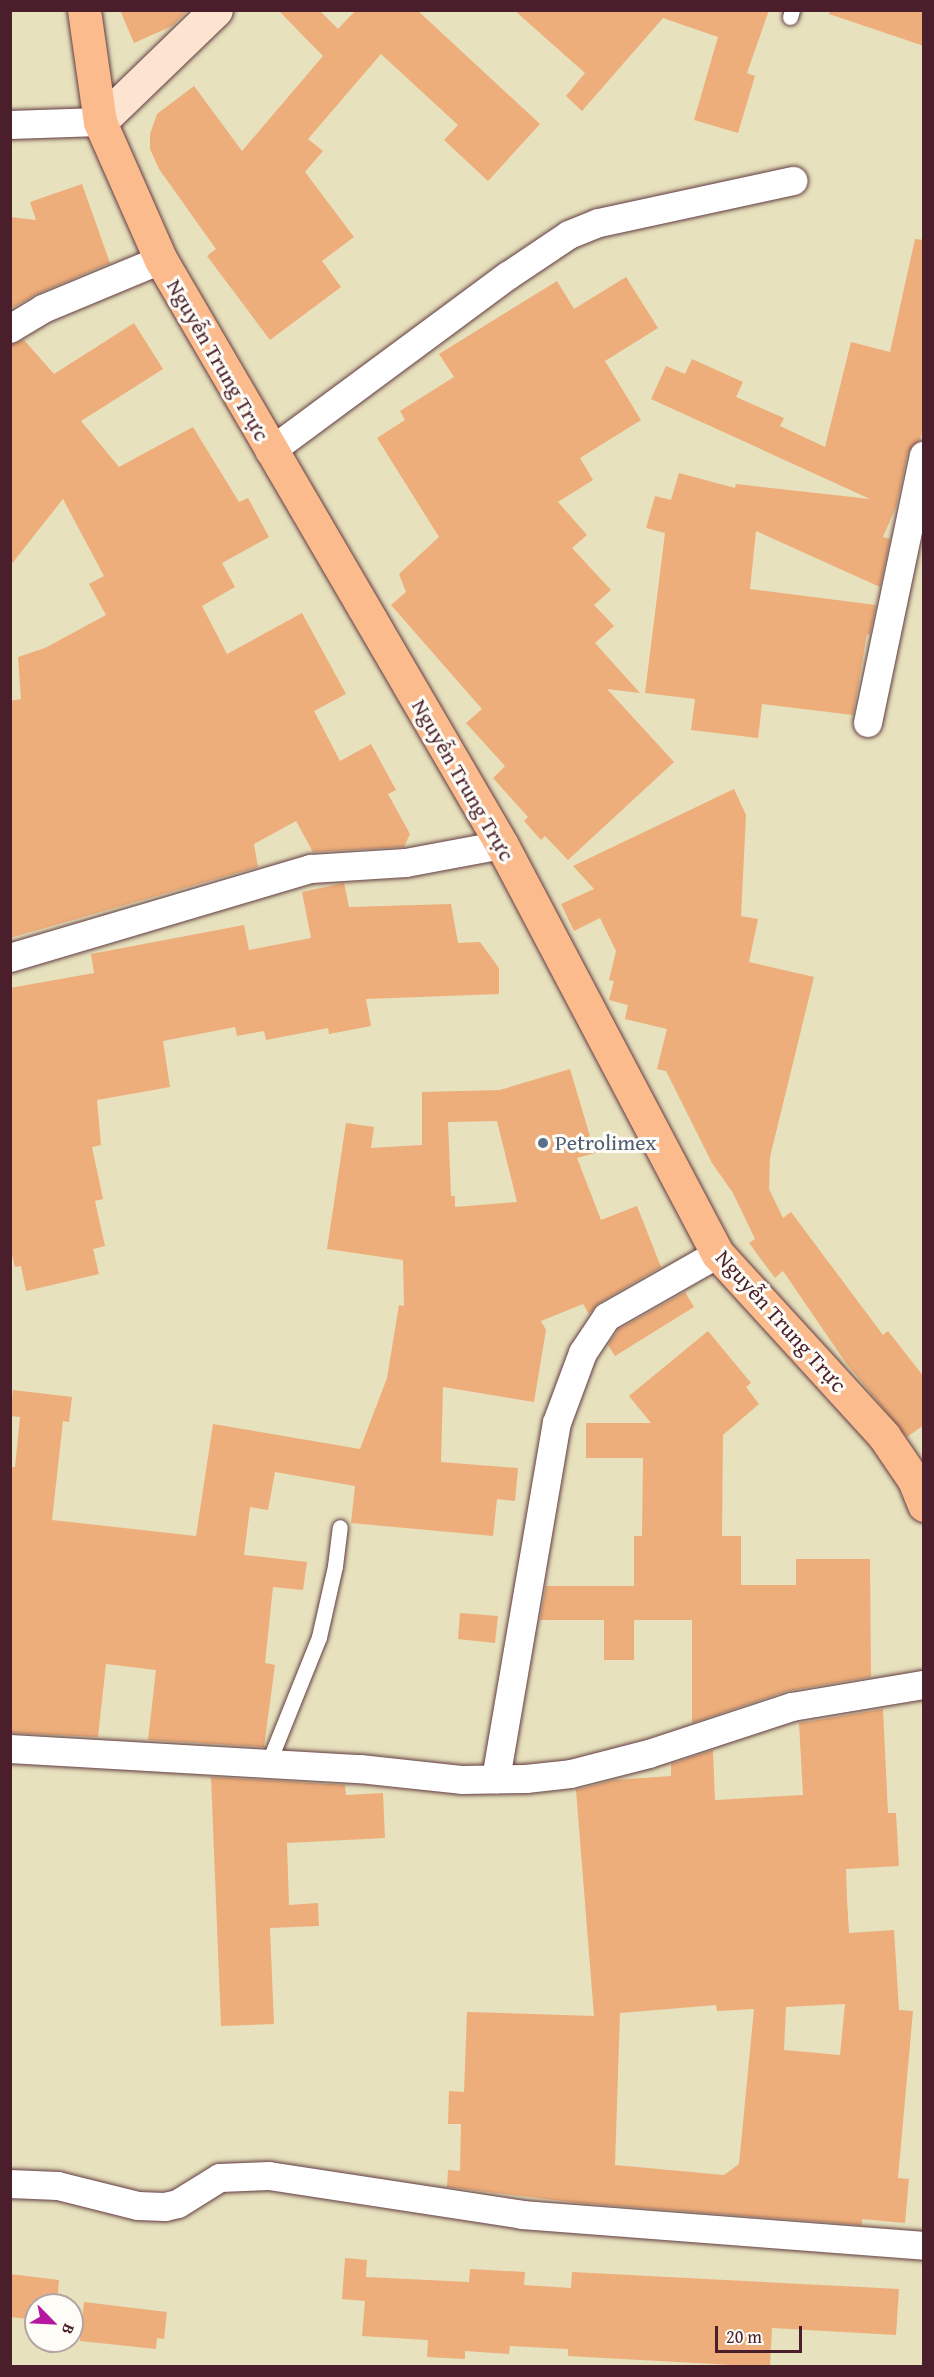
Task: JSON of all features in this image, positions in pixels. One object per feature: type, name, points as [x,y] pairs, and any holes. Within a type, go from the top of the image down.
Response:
[{"type":"main road","name":"Nguyễn Trung Trực","points":[[84,10],[100,122],[161,260],[270,452],[502,845],[718,1254],[884,1436],[914,1480],[924,1505]]},
{"type":"street","points":[[10,124],[100,122],[216,10]]},
{"type":"street","points":[[270,452],[508,276],[569,235],[599,223],[794,181]]},
{"type":"street","points":[[10,330],[43,309],[161,260]]},
{"type":"street","points":[[868,723],[924,456]]},
{"type":"street","points":[[10,958],[311,869],[406,863],[502,845]]},
{"type":"street","points":[[496,1779],[557,1423],[583,1353],[607,1317],[718,1254]]},
{"type":"street","points":[[10,1749],[496,1779],[571,1774],[649,1754],[792,1707],[924,1685]]},
{"type":"street","points":[[10,2184],[58,2186],[138,2206],[165,2207],[178,2204],[220,2178],[269,2176],[524,2215],[924,2246]]},
{"type":"lane","points":[[268,1764],[319,1637],[340,1527]]},
{"type":"building","points":[[120,10],[188,10],[172,26],[134,43]]},
{"type":"building","points":[[278,10],[319,10],[338,29],[356,10],[417,10],[540,124],[488,181],[444,140],[458,125],[381,54],[308,139],[323,151],[305,172],[354,237],[322,261],[341,287],[270,340],[207,256],[216,249],[159,169],[150,149],[150,134],[157,114],[194,86],[242,151],[323,56]]},
{"type":"building","points":[[514,10],[769,10],[747,73],[755,76],[738,133],[694,120],[718,37],[663,18],[582,111],[566,96],[585,73]]},
{"type":"building","points":[[830,10],[924,10],[924,46],[829,14]]},
{"type":"building","points":[[82,184],[110,263],[37,294],[10,309],[10,217],[36,220],[30,202]]},
{"type":"building","points":[[915,239],[924,240],[924,425],[920,440],[908,452],[896,507],[883,537],[890,539],[880,587],[756,531],[750,589],[876,605],[870,635],[867,634],[853,715],[762,704],[758,738],[691,730],[695,699],[645,693],[665,533],[646,528],[655,496],[671,500],[679,473],[735,488],[736,484],[870,499],[651,399],[666,366],[685,374],[692,359],[743,382],[736,397],[784,418],[780,426],[825,447],[851,342],[890,352]]},
{"type":"building","points":[[626,277],[658,328],[605,361],[641,420],[580,458],[593,480],[558,502],[587,535],[572,548],[611,590],[594,605],[614,626],[595,643],[640,693],[607,689],[674,762],[568,860],[545,836],[541,840],[524,821],[528,817],[493,778],[505,766],[466,723],[482,709],[391,605],[406,592],[399,574],[439,537],[377,438],[405,420],[400,411],[454,377],[439,354],[557,281],[574,309]]},
{"type":"building","points":[[134,323],[163,369],[81,421],[119,467],[193,427],[239,502],[248,498],[269,537],[222,563],[235,587],[202,606],[227,654],[302,613],[346,694],[314,711],[340,761],[371,744],[396,790],[388,794],[410,834],[404,847],[313,852],[296,821],[254,844],[258,867],[10,938],[10,701],[21,699],[18,657],[45,648],[106,615],[89,584],[104,576],[63,499],[10,566],[10,345],[24,340],[54,374]]},
{"type":"building","points":[[734,789],[746,815],[741,916],[758,919],[749,962],[814,977],[770,1157],[769,1189],[783,1218],[791,1212],[883,1335],[888,1331],[924,1377],[924,1425],[907,1437],[846,1363],[783,1271],[775,1278],[749,1243],[755,1239],[733,1193],[712,1163],[666,1071],[657,1069],[667,1029],[625,1019],[628,1005],[609,1000],[614,981],[609,980],[616,951],[600,918],[574,931],[561,904],[594,889],[573,866]]},
{"type":"building","points":[[344,883],[349,907],[451,904],[458,943],[480,942],[499,968],[499,994],[366,999],[371,1026],[329,1034],[328,1028],[266,1040],[264,1031],[237,1036],[235,1027],[163,1041],[170,1087],[97,1100],[101,1145],[92,1147],[103,1199],[95,1201],[105,1246],[93,1249],[99,1274],[26,1291],[21,1266],[15,1267],[10,1247],[10,988],[94,973],[91,954],[244,925],[249,950],[311,938],[302,892]]},
{"type":"building","points":[[570,1069],[595,1153],[577,1158],[601,1220],[637,1206],[661,1267],[599,1303],[589,1314],[583,1304],[541,1321],[546,1330],[534,1402],[443,1387],[441,1462],[518,1468],[515,1501],[497,1499],[493,1536],[351,1523],[355,1486],[275,1472],[268,1510],[250,1507],[244,1555],[307,1562],[303,1590],[273,1587],[265,1663],[275,1665],[264,1747],[148,1740],[156,1670],[106,1664],[98,1737],[10,1733],[10,1467],[15,1467],[20,1417],[10,1416],[13,1390],[72,1397],[69,1422],[63,1421],[52,1520],[196,1536],[213,1424],[360,1449],[387,1378],[399,1305],[404,1306],[403,1260],[327,1249],[346,1123],[374,1127],[371,1148],[422,1145],[422,1092],[500,1090]],"holes":[[[497,1121],[517,1202],[455,1207],[455,1196],[451,1196],[448,1122]]]},
{"type":"building","points":[[685,1292],[694,1307],[615,1356],[608,1345],[619,1329]]},
{"type":"building","points":[[708,1331],[751,1383],[746,1387],[759,1404],[723,1435],[722,1536],[741,1536],[741,1585],[796,1585],[796,1559],[870,1559],[871,1677],[787,1691],[692,1723],[692,1620],[634,1620],[634,1660],[604,1660],[604,1620],[540,1620],[546,1586],[634,1586],[634,1536],[642,1536],[643,1458],[586,1458],[586,1423],[651,1423],[629,1396]]},
{"type":"building","points":[[460,1613],[498,1616],[495,1643],[458,1639]]},
{"type":"building","points":[[883,1709],[888,1813],[896,1813],[899,1866],[846,1869],[847,1899],[849,1933],[894,1930],[899,2010],[913,2011],[898,2178],[909,2179],[905,2223],[862,2219],[862,2225],[579,2203],[447,2187],[448,2170],[460,2171],[461,2124],[448,2124],[449,2091],[464,2092],[467,2012],[594,2016],[576,1790],[614,1780],[671,1776],[671,1764],[713,1750],[715,1800],[803,1795],[799,1723]],"holes":[[[845,2004],[840,2055],[784,2050],[786,2007]],[[716,2005],[717,2011],[754,2009],[739,2164],[724,2175],[615,2165],[620,2013]]]},
{"type":"building","points":[[211,1777],[345,1785],[346,1795],[383,1793],[385,1838],[287,1843],[289,1905],[318,1903],[319,1926],[270,1928],[274,2024],[221,2026]]},
{"type":"building","points":[[345,2258],[367,2260],[366,2277],[469,2282],[470,2269],[525,2272],[524,2285],[571,2288],[572,2272],[899,2289],[896,2335],[772,2328],[770,2367],[568,2356],[568,2349],[510,2346],[509,2354],[465,2351],[465,2359],[427,2357],[428,2340],[362,2336],[365,2301],[342,2299]]},
{"type":"building","points":[[10,2274],[59,2280],[58,2293],[24,2293],[24,2319],[10,2317]]},
{"type":"building","points":[[84,2302],[167,2312],[164,2339],[157,2338],[156,2349],[84,2341]]},
{"type":"place","name":"Petrolimex","points":[[543,1143]]}]
